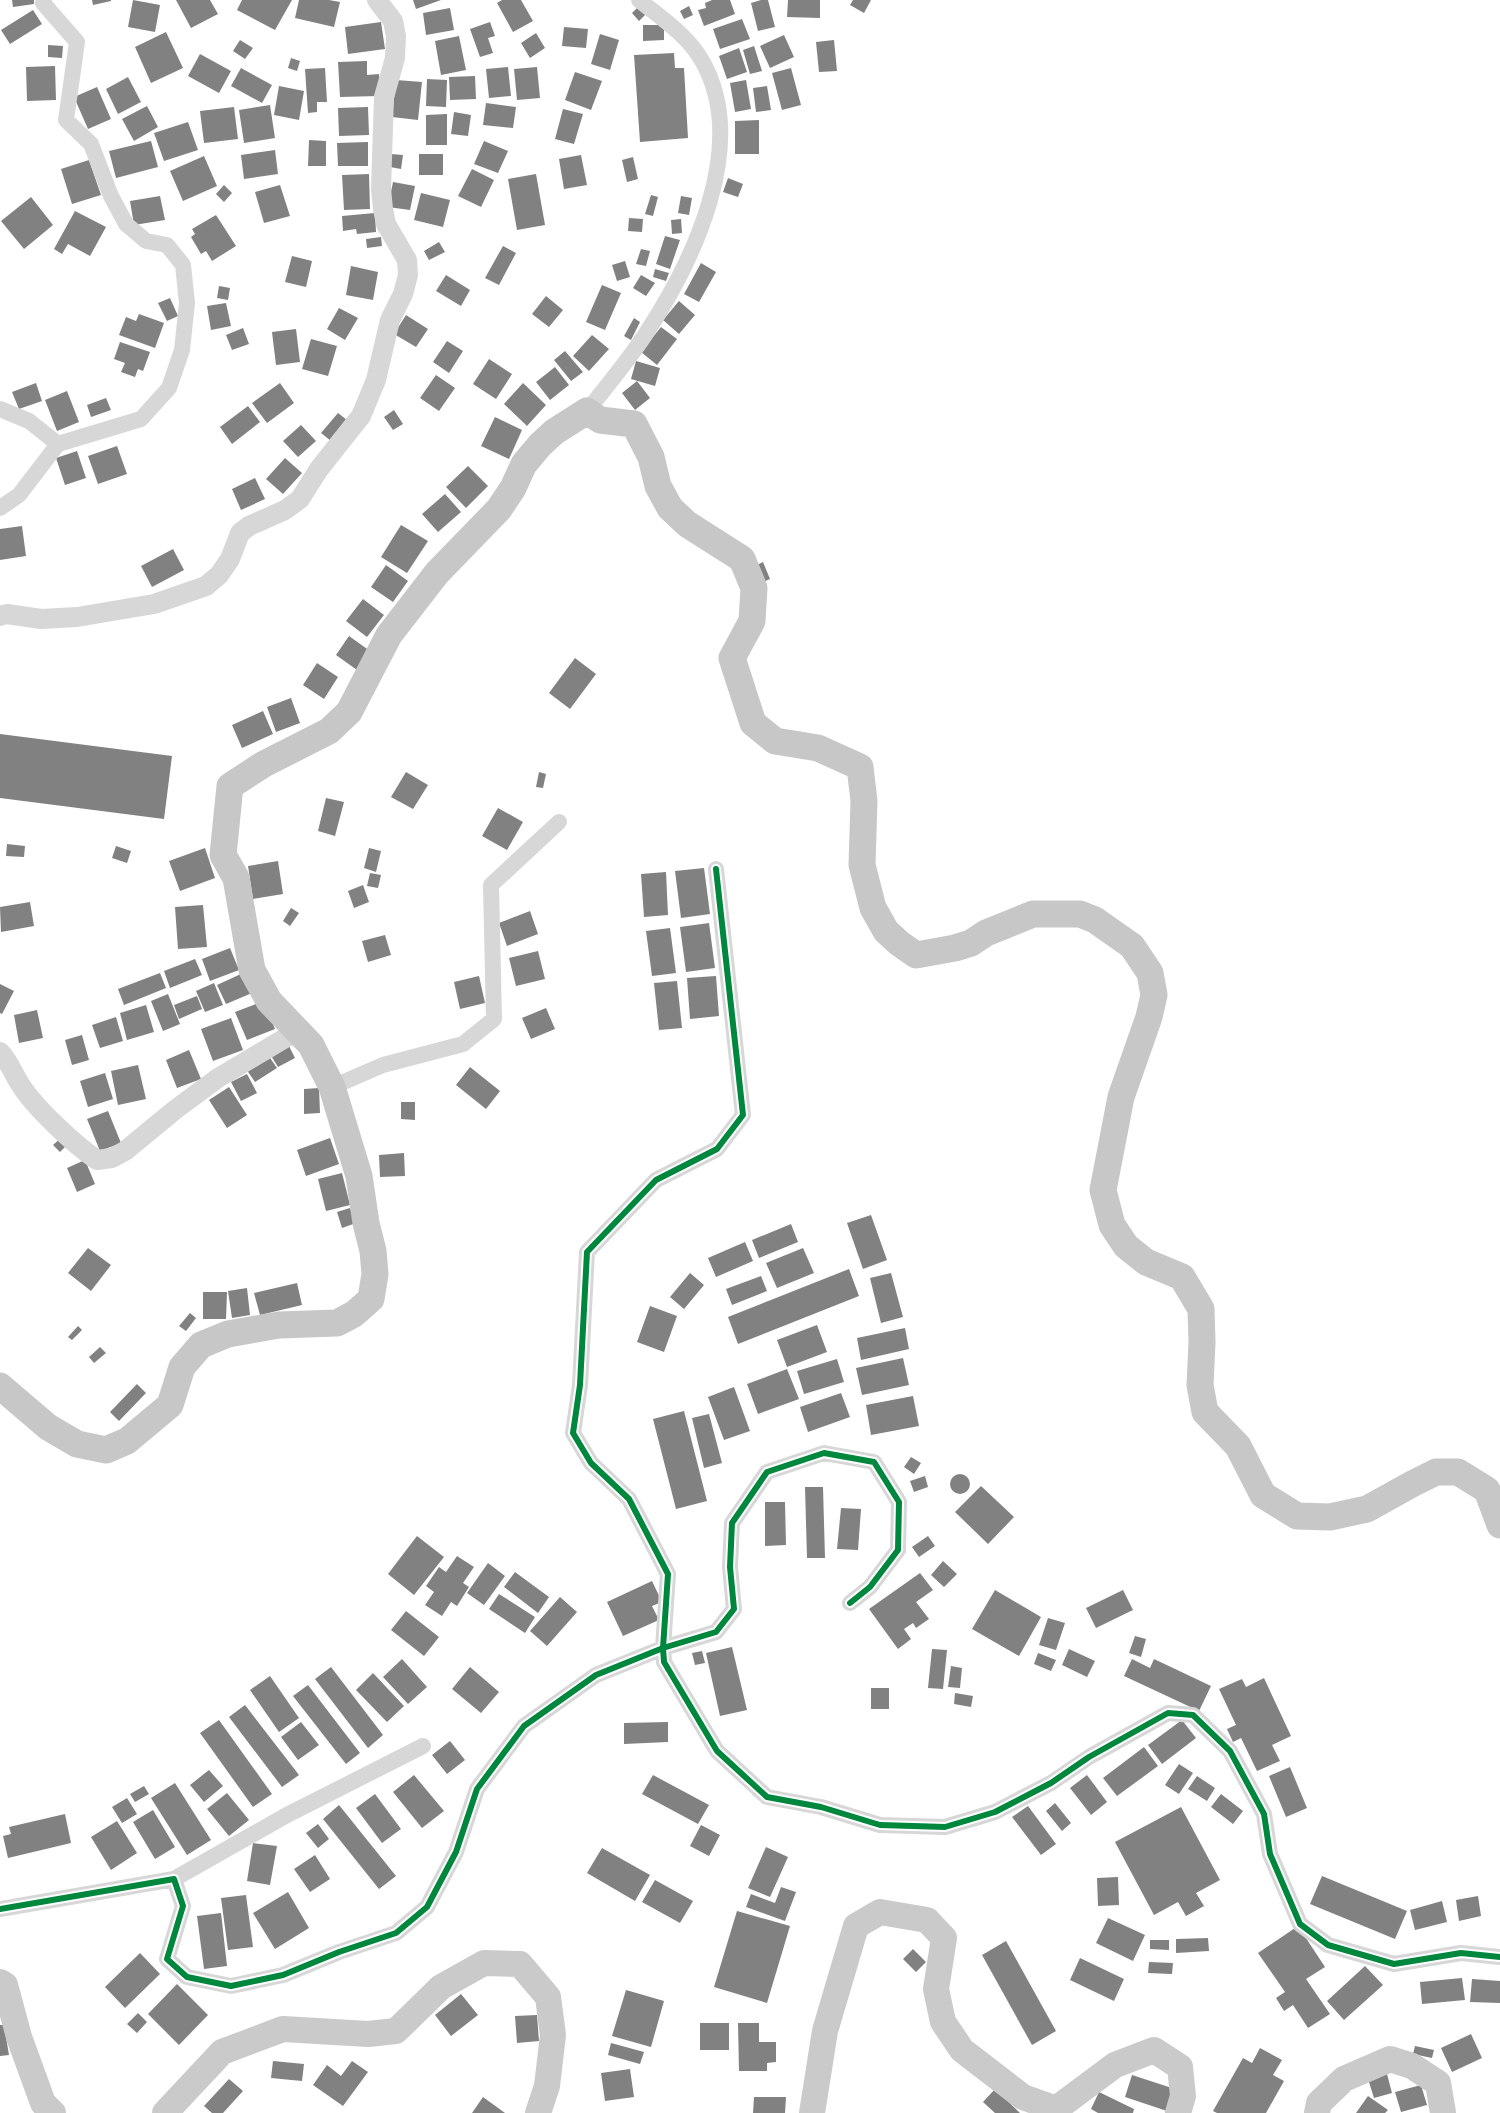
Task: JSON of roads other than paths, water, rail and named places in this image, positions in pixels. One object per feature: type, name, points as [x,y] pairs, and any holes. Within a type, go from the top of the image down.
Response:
[{"type":"highway","points":[[0,1386],[48,1427],[77,1444],[106,1450],[127,1441],[170,1405],[182,1367],[201,1346],[228,1334],[279,1325],[337,1323],[354,1314],[371,1299],[375,1274],[359,1176],[332,1087],[311,1045],[269,1001],[252,970],[236,878],[223,855],[230,786],[264,764],[329,731],[349,712],[389,635],[437,573],[499,509],[513,488],[524,464],[540,445],[554,432],[587,411],[600,420],[634,424],[651,457],[658,486],[670,508],[687,524],[742,559],[754,588],[752,621],[732,658],[753,723],[775,741],[818,748],[860,767],[864,801],[862,865],[873,908],[886,931],[916,955],[971,943],[986,933],[1033,914],[1080,914],[1095,920],[1132,946],[1150,973],[1154,995],[1149,1017],[1121,1097],[1103,1190],[1112,1225],[1125,1246],[1146,1262],[1182,1277],[1201,1309],[1200,1385],[1205,1412],[1238,1446],[1263,1495],[1297,1516],[1330,1517],[1367,1509],[1436,1473],[1458,1472],[1487,1490],[1500,1525]]},
{"type":"main road","points":[[812,2113],[825,2031],[856,1926],[880,1911],[927,1920],[944,1938],[936,1989],[943,2022],[962,2050],[1023,2097],[1056,2109],[1115,2065],[1154,2050],[1180,2067],[1183,2096],[1178,2113]]},
{"type":"main road","points":[[165,2113],[222,2052],[283,2029],[368,2034],[396,2031],[441,1987],[484,1963],[520,1964],[548,1997],[553,2035],[547,2086],[538,2113]]},
{"type":"main road","points":[[0,1982],[4,1985],[19,2037],[43,2103],[53,2113]]},
{"type":"main road","points":[[1317,2113],[1319,2103],[1344,2079],[1390,2059],[1412,2066],[1438,2083],[1443,2113]]},
{"type":"street","points":[[0,508],[19,495],[58,444],[141,419],[169,388],[182,350],[187,303],[183,265],[167,245],[146,241],[126,224],[111,196],[91,144],[66,120],[77,42],[43,3],[44,0]]},
{"type":"street","points":[[0,616],[7,614],[41,619],[77,617],[154,604],[206,586],[219,575],[230,559],[240,533],[249,526],[285,510],[300,499],[319,469],[361,416],[376,380],[390,320],[403,294],[408,275],[407,260],[386,224],[383,209],[381,189],[384,97],[394,58],[396,36],[393,21],[376,0]]},
{"type":"street","points":[[587,411],[645,335],[687,261],[701,226],[720,149],[719,103],[701,59],[682,34],[639,0]]},
{"type":"street","points":[[0,409],[29,421],[58,444]]},
{"type":"street","points":[[332,1087],[383,1065],[463,1044],[495,1019],[491,885],[559,822]]},
{"type":"street","points":[[716,869],[743,1115],[717,1149],[656,1180],[587,1252],[580,1385],[573,1433],[591,1462],[629,1498],[668,1574],[664,1662],[717,1751],[767,1797],[821,1807],[880,1825],[945,1827],[995,1812],[1051,1783],[1089,1757],[1168,1713],[1193,1715],[1230,1751],[1264,1814],[1270,1854],[1300,1924],[1328,1945],[1394,1964],[1461,1953],[1500,1957]]},
{"type":"street","points":[[0,1052],[20,1085],[50,1118],[97,1160],[112,1158],[125,1151],[218,1078],[297,1030]]},
{"type":"street","points":[[174,1879],[183,1906],[167,1959],[187,1977],[231,1986],[283,1975],[339,1952],[396,1933],[427,1907],[456,1852],[477,1789],[524,1726],[596,1675],[663,1648],[716,1632],[734,1610],[730,1567],[732,1523],[767,1472],[824,1453],[874,1462],[899,1502],[898,1550],[870,1587],[850,1603]]},
{"type":"street","points":[[0,1909],[174,1879],[287,1815],[423,1746]]}]
